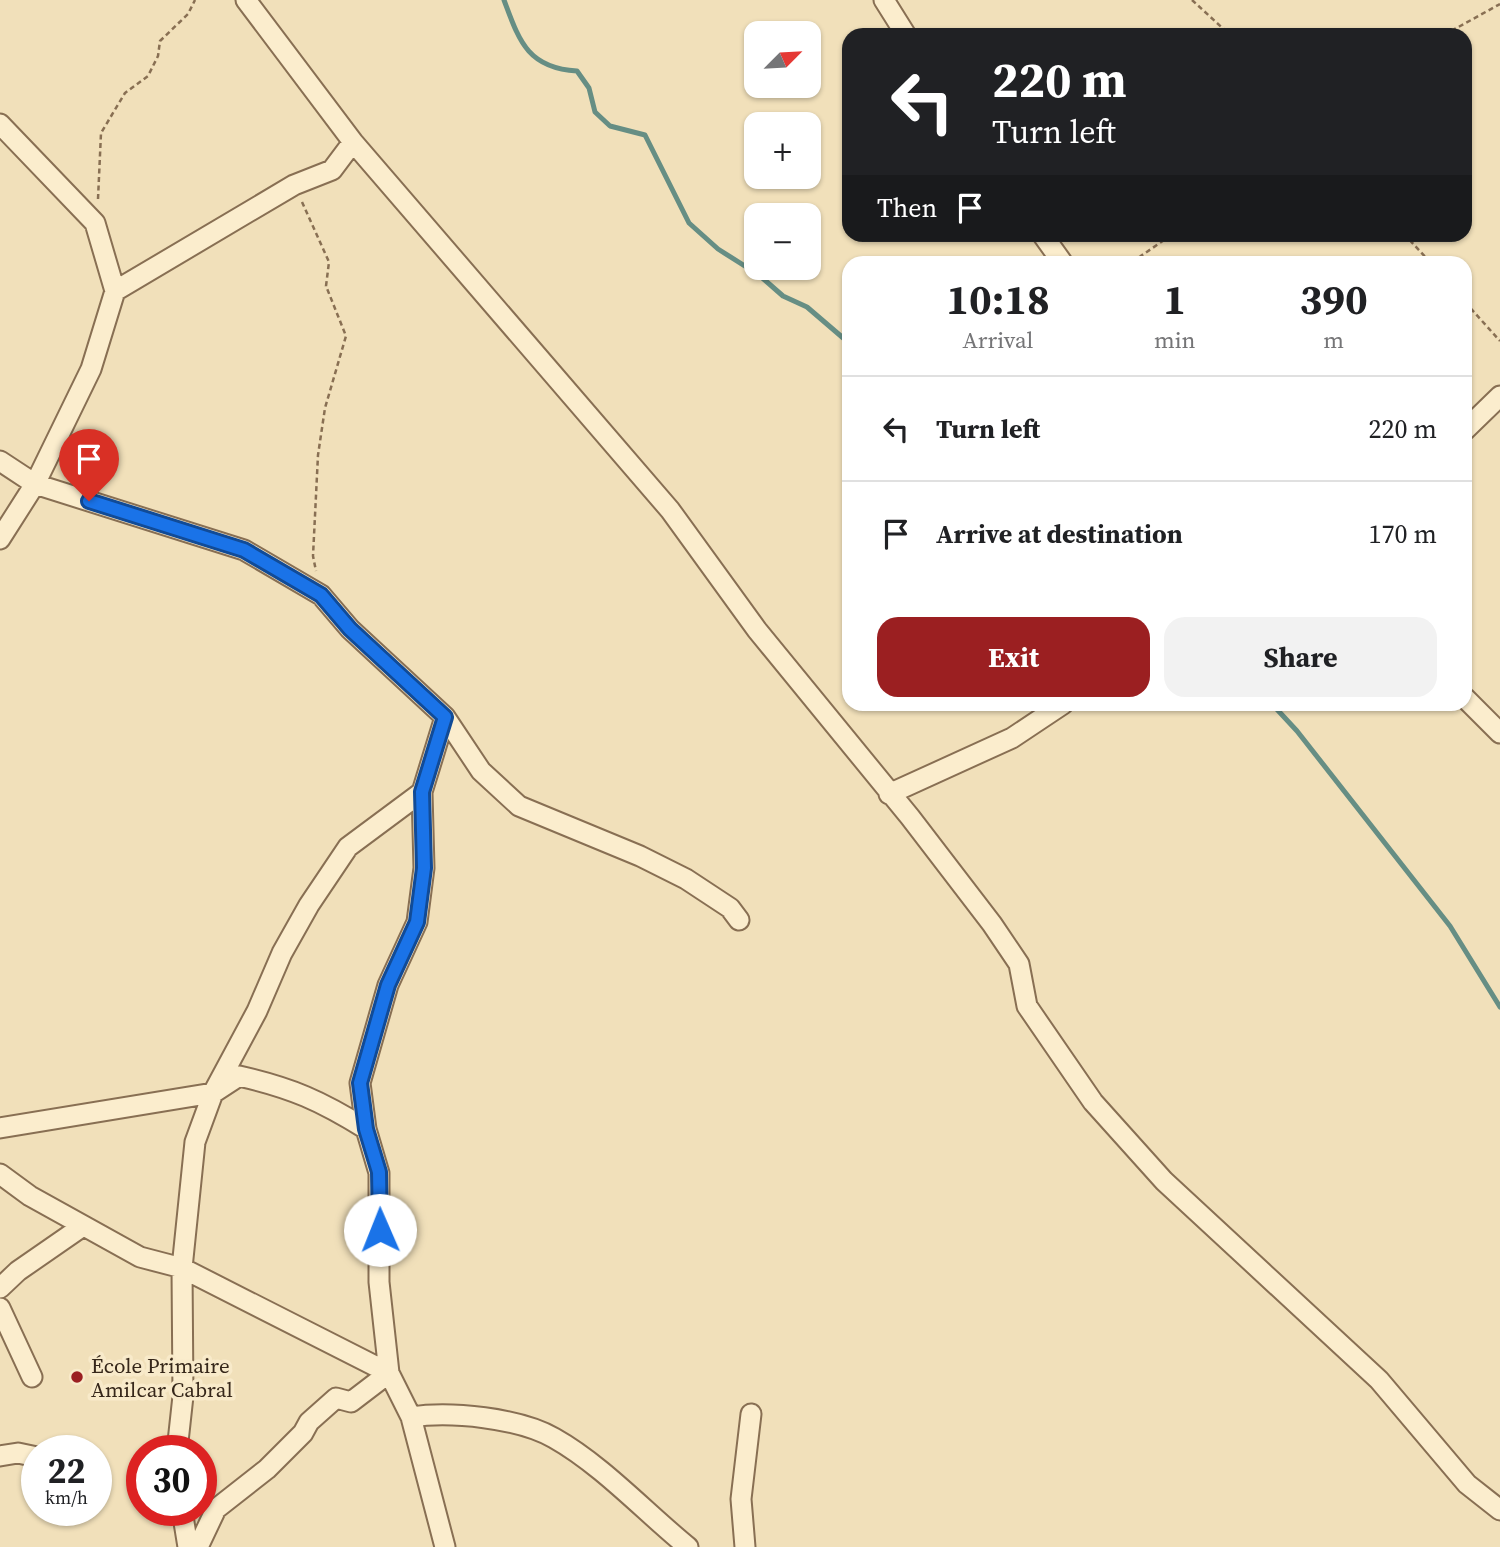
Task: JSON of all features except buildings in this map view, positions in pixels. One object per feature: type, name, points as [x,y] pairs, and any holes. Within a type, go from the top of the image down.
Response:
[{"type":"street","points":[[246,0],[353,142],[670,510],[757,630],[935,849],[1012,954],[1018,964],[1027,1006],[1093,1101],[1164,1181],[1380,1380],[1467,1483],[1500,1510]]},
{"type":"street","points":[[884,0],[902,28]]},
{"type":"street","points":[[0,124],[95,223],[115,291],[91,369],[35,484],[0,539]]},
{"type":"street","points":[[115,291],[294,185],[332,170],[353,142]]},
{"type":"street","points":[[1472,423],[1500,396]]},
{"type":"street","points":[[0,461],[35,484],[244,550],[321,595],[350,629],[445,717],[481,771],[519,806],[640,856],[686,879],[730,908],[739,920]]},
{"type":"street","points":[[1472,705],[1500,733]]},
{"type":"street","points":[[889,794],[1012,738],[1052,711]]},
{"type":"street","points":[[445,717],[422,792],[424,868],[417,922],[388,985],[360,1083],[366,1129],[379,1172],[379,1282],[389,1373],[411,1417],[445,1547]]},
{"type":"street","points":[[179,1435],[183,1396],[182,1268],[195,1142],[213,1093],[257,1012],[282,953],[309,905],[348,846],[422,792]]},
{"type":"street","points":[[0,1128],[213,1093],[239,1076],[281,1085],[319,1100],[366,1129]]},
{"type":"street","points":[[0,1174],[30,1196],[140,1257],[182,1268],[389,1373]]},
{"type":"street","points":[[0,1288],[18,1271],[83,1226]]},
{"type":"street","points":[[0,1308],[32,1377]]},
{"type":"street","points":[[198,1547],[216,1509],[267,1469],[303,1433],[320,1411],[335,1398],[351,1402],[389,1373]]},
{"type":"street","points":[[745,1547],[741,1499],[751,1413]]},
{"type":"street","points":[[411,1417],[480,1418],[519,1424],[554,1437],[626,1493],[688,1547]]},
{"type":"street","points":[[0,1456],[21,1454]]},
{"type":"street","points":[[185,1526],[188,1547]]},
{"type":"path","points":[[95,223],[101,176],[101,132],[125,93],[148,76],[159,56],[160,41],[188,14],[195,0]]},
{"type":"path","points":[[1192,0],[1222,28]]},
{"type":"path","points":[[1457,28],[1500,4]]},
{"type":"path","points":[[294,185],[329,262],[326,286],[345,336],[325,408],[318,454],[313,555],[321,595]]},
{"type":"path","points":[[1141,256],[1161,242]]},
{"type":"path","points":[[1411,242],[1424,256]]},
{"type":"path","points":[[1472,310],[1500,341]]},
{"type":"waterway","points":[[504,0],[521,39],[536,58],[560,69],[577,71],[589,88],[595,112],[610,126],[645,135],[689,223],[718,249],[759,275],[783,296],[807,307],[842,337]]},
{"type":"waterway","points":[[1278,711],[1450,926],[1500,1007]]},
{"type":"place","name":"École Primaire Amilcar Cabral","points":[[77,1377]]},
{"type":"route","points":[[89,501],[244,550],[321,595],[350,629],[445,717],[422,792],[424,868],[417,922],[388,985],[360,1083],[366,1129],[379,1172],[380,1230]]}]
